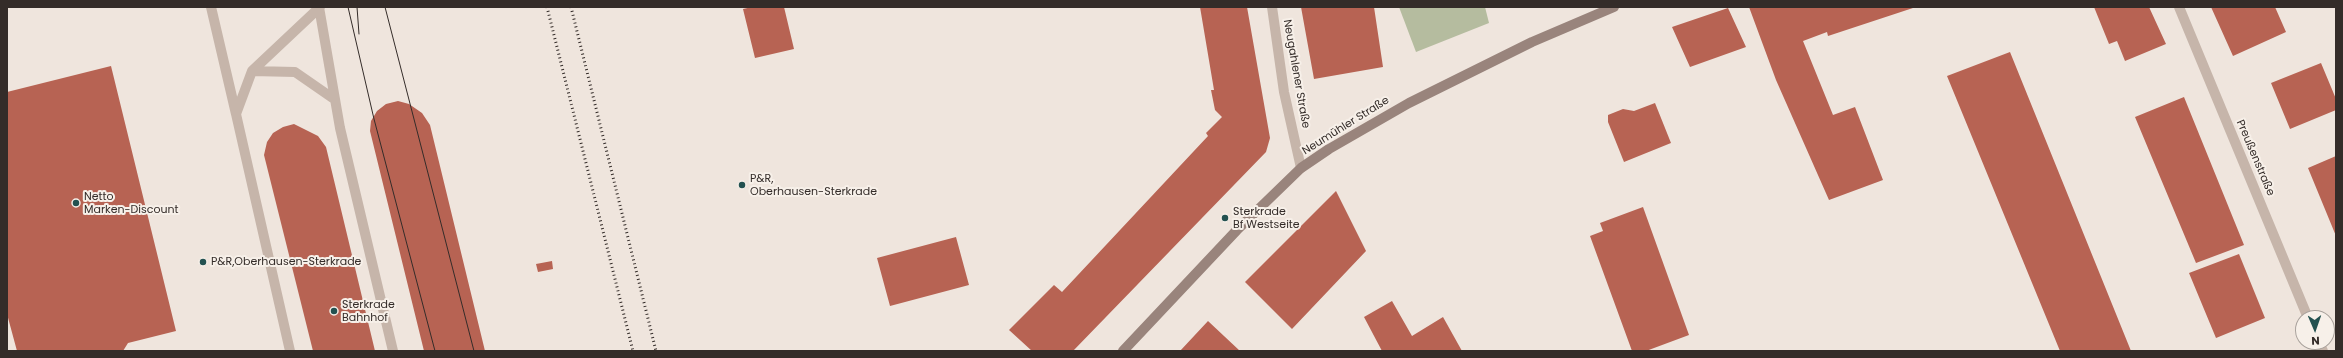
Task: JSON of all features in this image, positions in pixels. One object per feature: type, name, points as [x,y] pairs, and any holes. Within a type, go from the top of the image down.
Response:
[{"type":"main road","name":"Neumühler Straße","points":[[1123,351],[1237,230],[1301,168],[1329,149],[1409,102],[1532,42],[1614,7]]},
{"type":"street","points":[[210,7],[290,351]]},
{"type":"street","points":[[236,114],[252,72],[319,7]]},
{"type":"street","points":[[319,7],[334,99],[393,351]]},
{"type":"street","name":"Neugahlener Straße","points":[[1272,7],[1284,92],[1301,168]]},
{"type":"street","name":"Preußenstraße","points":[[2179,7],[2305,310]]},
{"type":"street","points":[[252,72],[295,72],[334,99]]},
{"type":"green space","points":[[1399,7],[1485,7],[1489,23],[1416,52]]},
{"type":"building","points":[[752,7],[784,7],[794,49],[755,58],[743,9]]},
{"type":"building","points":[[1200,7],[1247,7],[1270,138],[1266,152],[1073,351],[1032,351],[1009,330],[1054,285],[1062,292],[1208,136],[1206,133],[1222,117],[1215,110],[1211,90],[1214,90]]},
{"type":"building","points":[[1301,7],[1374,7],[1383,67],[1314,79]]},
{"type":"building","points":[[1749,7],[1916,7],[1828,36],[1827,32],[1803,41],[1833,115],[1855,107],[1883,180],[1829,200],[1776,80]]},
{"type":"building","points":[[2094,7],[2149,7],[2166,44],[2125,61],[2117,41],[2109,44]]},
{"type":"building","points":[[2211,7],[2275,7],[2286,32],[2233,56]]},
{"type":"building","points":[[1728,8],[1746,47],[1690,67],[1672,27]]},
{"type":"building","points":[[2010,52],[2131,351],[2060,351],[1947,76]]},
{"type":"building","points":[[2321,63],[2336,99],[2336,110],[2290,129],[2271,83]]},
{"type":"building","name":"Netto Marken-Discount","points":[[111,66],[176,331],[128,343],[123,351],[17,351],[7,314],[7,92]]},
{"type":"building","points":[[2184,97],[2244,245],[2196,263],[2135,117]]},
{"type":"building","points":[[398,101],[409,104],[422,113],[430,125],[485,351],[424,351],[370,131],[371,121],[377,111],[386,104]]},
{"type":"building","points":[[1655,103],[1671,143],[1624,162],[1608,122],[1608,115],[1623,109],[1634,111]]},
{"type":"building","points":[[294,124],[318,136],[326,147],[375,351],[313,351],[264,155],[267,142],[273,133],[283,127]]},
{"type":"building","points":[[2336,156],[2336,236],[2308,168]]},
{"type":"building","points":[[1336,191],[1366,251],[1292,329],[1245,282]]},
{"type":"building","points":[[1643,207],[1689,335],[1646,351],[1632,351],[1590,236],[1603,231],[1600,223]]},
{"type":"building","points":[[956,237],[969,285],[890,306],[877,258]]},
{"type":"building","points":[[2239,254],[2265,318],[2216,338],[2189,273]]},
{"type":"building","points":[[552,261],[553,269],[538,272],[536,264]]},
{"type":"building","points":[[1392,301],[1412,336],[1443,317],[1462,351],[1382,351],[1364,317]]},
{"type":"building","points":[[1208,321],[1240,351],[1180,351]]},
{"type":"tram line","points":[[348,7],[374,119],[435,351]]},
{"type":"tram line","points":[[357,7],[359,34]]},
{"type":"tram line","points":[[385,7],[474,351]]},
{"type":"railway","points":[[547,7],[633,351]]},
{"type":"railway","points":[[571,7],[656,351]]},
{"type":"place","name":"P&R, Oberhausen-Sterkrade","points":[[742,185]]},
{"type":"place","name":"Netto Marken-Discount","points":[[76,203]]},
{"type":"place","name":"Sterkrade Bf Westseite","points":[[1225,218]]},
{"type":"place","name":"P&R,Oberhausen-Sterkrade","points":[[203,262]]},
{"type":"place","name":"Sterkrade Bahnhof","points":[[334,311]]}]
